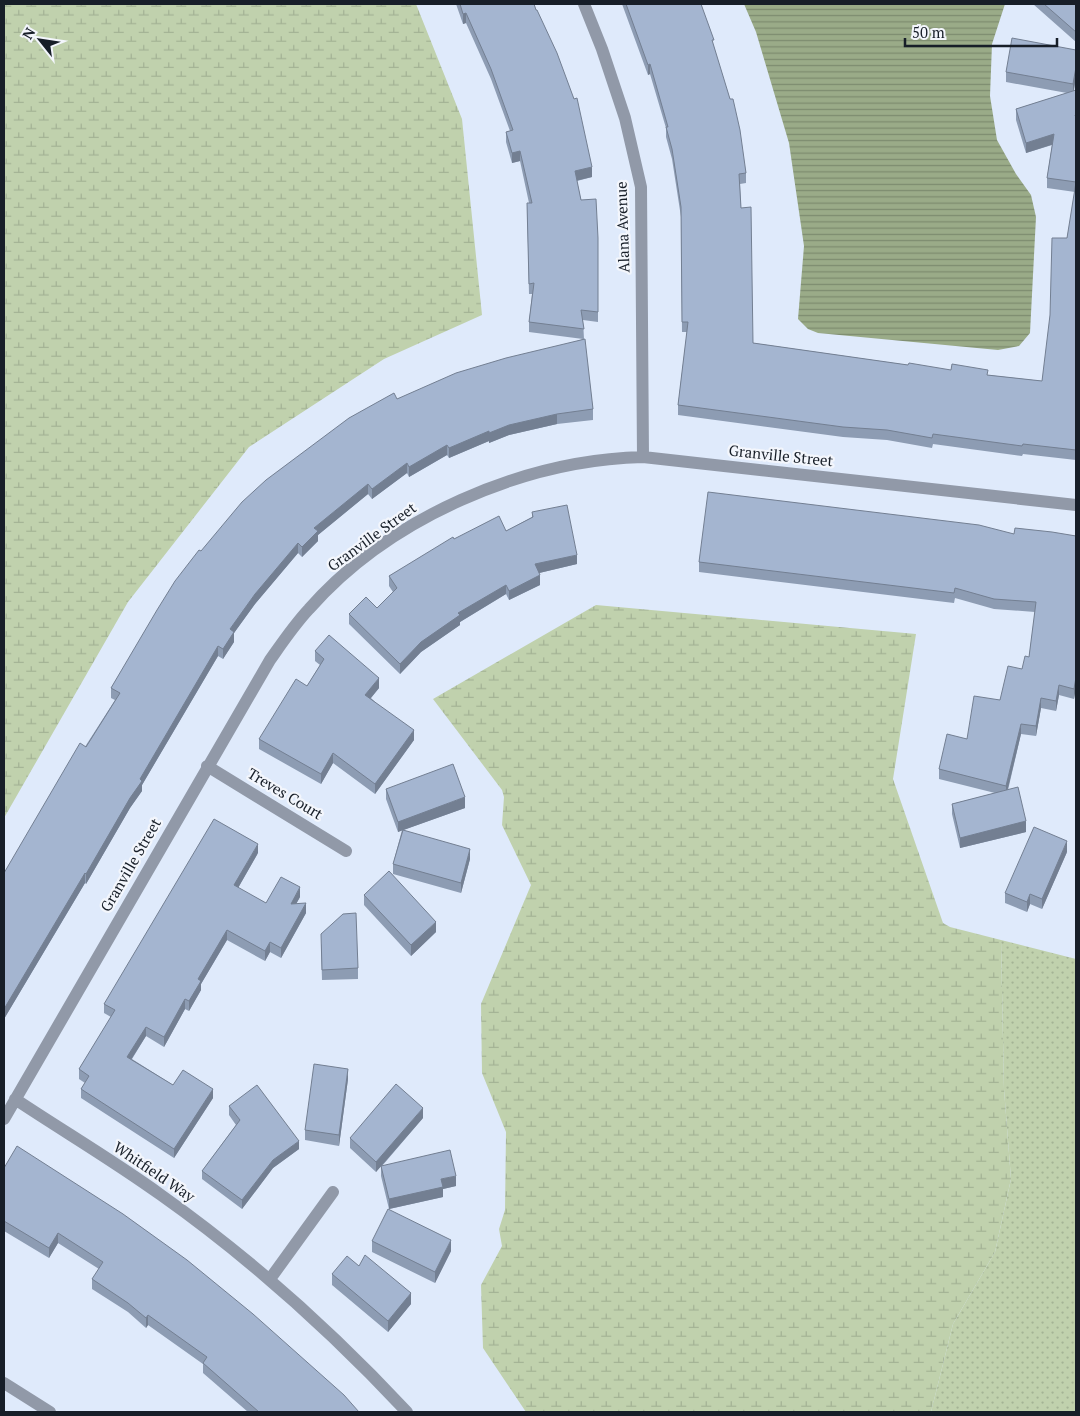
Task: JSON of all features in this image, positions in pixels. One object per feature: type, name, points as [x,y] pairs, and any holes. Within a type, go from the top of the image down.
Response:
[{"type":"street","name":"Alana Avenue","points":[[584,4],[602,49],[625,118],[641,187],[643,457]]},
{"type":"street","name":"Granville Street","points":[[4,1119],[270,660],[309,608],[353,567],[417,521],[476,492],[538,473],[605,458],[643,457],[1076,505]]},
{"type":"street","name":"Treves Court","points":[[207,766],[346,851]]},
{"type":"street","name":"Whitfield Way","points":[[15,1099],[160,1194],[270,1279],[372,1374],[407,1412]]},
{"type":"street","points":[[270,1279],[333,1192]]},
{"type":"street","points":[[4,1383],[50,1412]]},
{"type":"green space","points":[[4,4],[416,4],[462,119],[482,315],[384,359],[249,447],[128,602],[4,818]]},
{"type":"green space","points":[[596,605],[916,634],[893,779],[943,923],[950,927],[1001,940],[1004,1089],[1011,1179],[995,1252],[953,1324],[931,1412],[526,1412],[483,1348],[481,1285],[502,1246],[499,1229],[505,1210],[506,1132],[482,1073],[481,1004],[531,885],[502,825],[504,797],[502,790],[433,699]]},
{"type":"green space","points":[[1001,940],[1076,959],[1076,1412],[931,1412],[953,1324],[995,1252],[1011,1179],[1004,1089]]},
{"type":"shaded area","points":[[744,4],[1005,4],[992,44],[990,96],[997,140],[1016,174],[1031,195],[1036,217],[1030,333],[1019,346],[998,350],[818,333],[808,329],[798,319],[804,246],[789,143],[756,32]]},
{"type":"building","points":[[460,4],[534,4],[557,53],[574,99],[577,98],[592,167],[575,171],[581,200],[596,199],[598,238],[598,312],[581,310],[584,329],[529,322],[534,283],[529,284],[527,203],[532,203],[520,151],[512,153],[506,132],[513,130],[491,69],[466,13],[463,14]]},
{"type":"building","points":[[626,4],[701,4],[714,40],[712,40],[730,99],[733,99],[740,130],[746,173],[739,174],[741,208],[751,207],[753,343],[951,370],[952,364],[988,370],[987,375],[1042,381],[1050,315],[1052,238],[1067,238],[1076,182],[1076,450],[1023,444],[1022,446],[933,434],[932,438],[887,430],[843,427],[678,405],[688,322],[682,322],[681,207],[672,149],[666,127],[668,127],[650,64],[648,65]]},
{"type":"building","points":[[1044,4],[1076,4],[1076,32]]},
{"type":"building","points":[[1012,38],[1076,50],[1073,84],[1006,72]]},
{"type":"building","points":[[1076,90],[1076,182],[1047,178],[1054,134],[1026,143],[1016,109]]},
{"type":"building","points":[[585,339],[593,409],[557,414],[509,425],[489,433],[489,431],[449,448],[447,445],[409,467],[407,463],[372,489],[368,484],[314,528],[318,531],[302,547],[298,543],[255,594],[230,629],[234,632],[223,649],[218,646],[140,779],[142,781],[4,1009],[4,873],[80,743],[86,747],[120,693],[111,688],[175,581],[199,550],[201,551],[242,502],[266,480],[349,418],[394,393],[397,399],[456,373],[506,358]]},
{"type":"building","points":[[708,492],[979,525],[1014,534],[1015,528],[1076,536],[1076,677],[1074,689],[1059,685],[1056,701],[1041,698],[1036,726],[1021,724],[1006,786],[939,769],[947,734],[967,739],[974,696],[1000,700],[1008,666],[1022,669],[1025,656],[1029,657],[1036,602],[994,599],[955,588],[954,593],[699,562]]},
{"type":"building","points":[[567,505],[577,555],[535,564],[540,575],[509,591],[506,585],[458,613],[460,615],[421,642],[400,664],[349,614],[366,597],[377,608],[397,588],[389,576],[453,537],[454,539],[499,516],[506,531],[533,517],[532,512]]},
{"type":"building","points":[[329,635],[379,678],[365,695],[414,730],[375,784],[333,753],[321,774],[259,739],[296,679],[307,686],[324,659],[315,651]]},
{"type":"building","points":[[453,764],[465,797],[398,822],[386,789]]},
{"type":"building","points":[[1018,787],[1026,821],[960,838],[952,804]]},
{"type":"building","points":[[214,819],[258,844],[234,885],[266,903],[281,877],[300,887],[291,904],[306,903],[281,948],[270,942],[265,951],[227,930],[198,979],[201,981],[189,1001],[185,999],[164,1037],[146,1027],[127,1057],[173,1085],[183,1070],[213,1089],[174,1149],[81,1089],[89,1076],[79,1069],[115,1010],[104,1004]]},
{"type":"building","points":[[1034,827],[1067,841],[1042,899],[1030,894],[1027,902],[1005,893]]},
{"type":"building","points":[[403,830],[470,849],[461,883],[393,864]]},
{"type":"building","points":[[389,871],[436,922],[411,945],[364,895]]},
{"type":"building","points":[[356,913],[358,968],[322,970],[321,934],[343,914]]},
{"type":"building","points":[[314,1064],[348,1069],[339,1135],[305,1130]]},
{"type":"building","points":[[396,1084],[423,1108],[376,1162],[350,1138]]},
{"type":"building","points":[[257,1085],[299,1141],[273,1160],[242,1200],[202,1171],[240,1120],[229,1106]]},
{"type":"building","points":[[17,1146],[123,1214],[187,1260],[253,1314],[344,1395],[359,1412],[259,1412],[203,1363],[207,1357],[148,1315],[146,1318],[128,1303],[92,1279],[103,1262],[58,1233],[49,1248],[4,1221],[4,1168]]},
{"type":"building","points":[[450,1150],[456,1176],[441,1179],[443,1187],[389,1199],[381,1166]]},
{"type":"building","points":[[388,1209],[451,1240],[435,1272],[372,1241]]},
{"type":"building","points":[[365,1255],[411,1293],[388,1321],[332,1274],[347,1256],[359,1266]]}]
